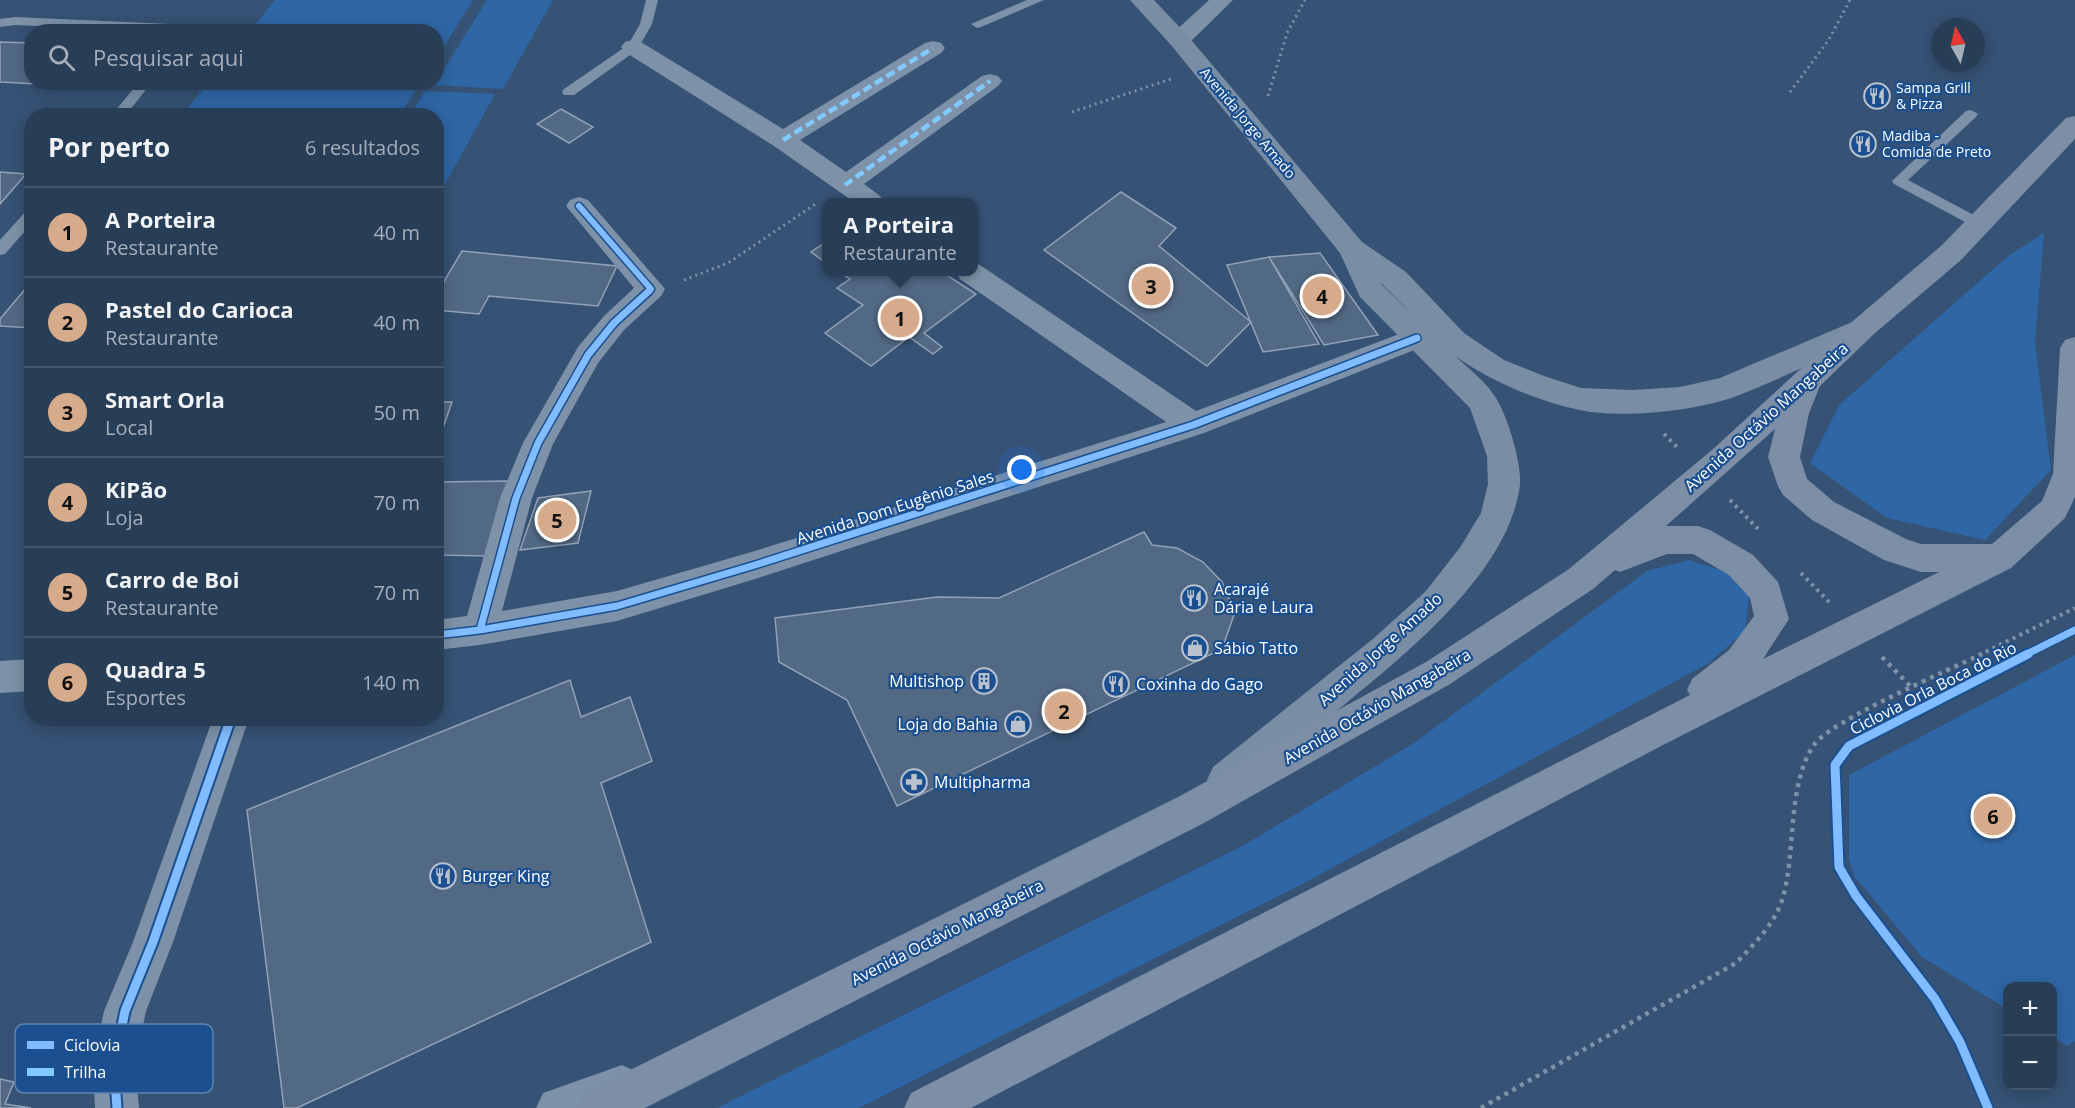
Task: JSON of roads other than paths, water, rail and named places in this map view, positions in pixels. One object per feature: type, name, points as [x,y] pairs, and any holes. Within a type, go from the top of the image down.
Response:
[{"type":"main road","name":"Avenida Jorge Amado","points":[[1141,0],[1179,40],[1352,249],[1370,290],[1483,402],[1503,456],[1504,484],[1497,515],[1473,556],[1438,601],[1386,649],[1191,810]]},
{"type":"main road","name":"Avenida Octávio Mangabeira","points":[[599,1108],[1191,810],[1438,673],[1581,579],[1724,459],[1864,327],[1980,225],[2075,124]]},
{"type":"main road","name":"Avenida Jorge Amado","points":[[1352,249],[1396,279],[1454,341],[1494,368],[1535,385],[1581,399],[1632,402],[1680,398],[1726,388],[1864,327]]},
{"type":"main road","points":[[926,1108],[1652,732],[2000,558],[2054,509],[2072,472],[2075,348]]},
{"type":"main road","points":[[1809,379],[1794,413],[1784,457],[1794,486],[1823,512],[1896,550],[1921,558],[2000,558]]},
{"type":"main road","points":[[1581,579],[1629,553],[1665,540],[1698,540],[1741,565],[1766,592],[1772,619],[1741,661],[1652,732]]},
{"type":"street","points":[[1179,40],[1222,0]]},
{"type":"street","points":[[633,47],[783,140],[865,198]]},
{"type":"street","points":[[783,140],[933,48]]},
{"type":"street","points":[[846,185],[990,81]]},
{"type":"street","points":[[480,630],[516,498],[538,443],[588,355],[614,323],[651,289],[579,206]]},
{"type":"street","points":[[976,276],[1192,425]]},
{"type":"street","name":"Avenida Dom Eugênio Sales","points":[[444,634],[617,606],[756,565],[1192,425],[1417,338]]},
{"type":"street","points":[[0,677],[24,676]]},
{"type":"street","points":[[122,1024],[125,1011],[164,909],[228,726]]},
{"type":"street","points":[[558,1108],[667,1073]]},
{"type":"street","points":[[116,1093],[117,1108]]},
{"type":"lane","points":[[569,92],[633,47],[646,24],[652,0]]},
{"type":"lane","points":[[977,24],[1038,0]]},
{"type":"lane","points":[[0,23],[15,21],[81,24]]},
{"type":"lane","points":[[124,108],[139,90]]},
{"type":"lane","points":[[1971,114],[1899,181],[1980,225]]},
{"type":"lane","points":[[0,249],[24,222]]},
{"type":"place","name":"Sampa Grill & Pizza","points":[[1877,96]]},
{"type":"place","name":"Madiba - Comida de Preto","points":[[1863,144]]},
{"type":"place","name":"Smart Orla","points":[[1151,286]]},
{"type":"place","name":"KiPão","points":[[1322,296]]},
{"type":"place","name":"A Porteira","points":[[900,318]]},
{"type":"place","name":"Carro de Boi","points":[[557,520]]},
{"type":"place","name":"Acarajé Dária e Laura","points":[[1194,598]]},
{"type":"place","name":"Sábio Tatto","points":[[1195,648]]},
{"type":"place","name":"Multishop","points":[[984,681]]},
{"type":"place","name":"Coxinha do Gago","points":[[1116,684]]},
{"type":"place","name":"Pastel do Carioca","points":[[1064,711]]},
{"type":"place","name":"Loja do Bahia","points":[[1018,724]]},
{"type":"place","name":"Multipharma","points":[[914,782]]},
{"type":"place","name":"Quadra 5","points":[[1993,816]]},
{"type":"place","name":"Burger King","points":[[443,876]]}]
